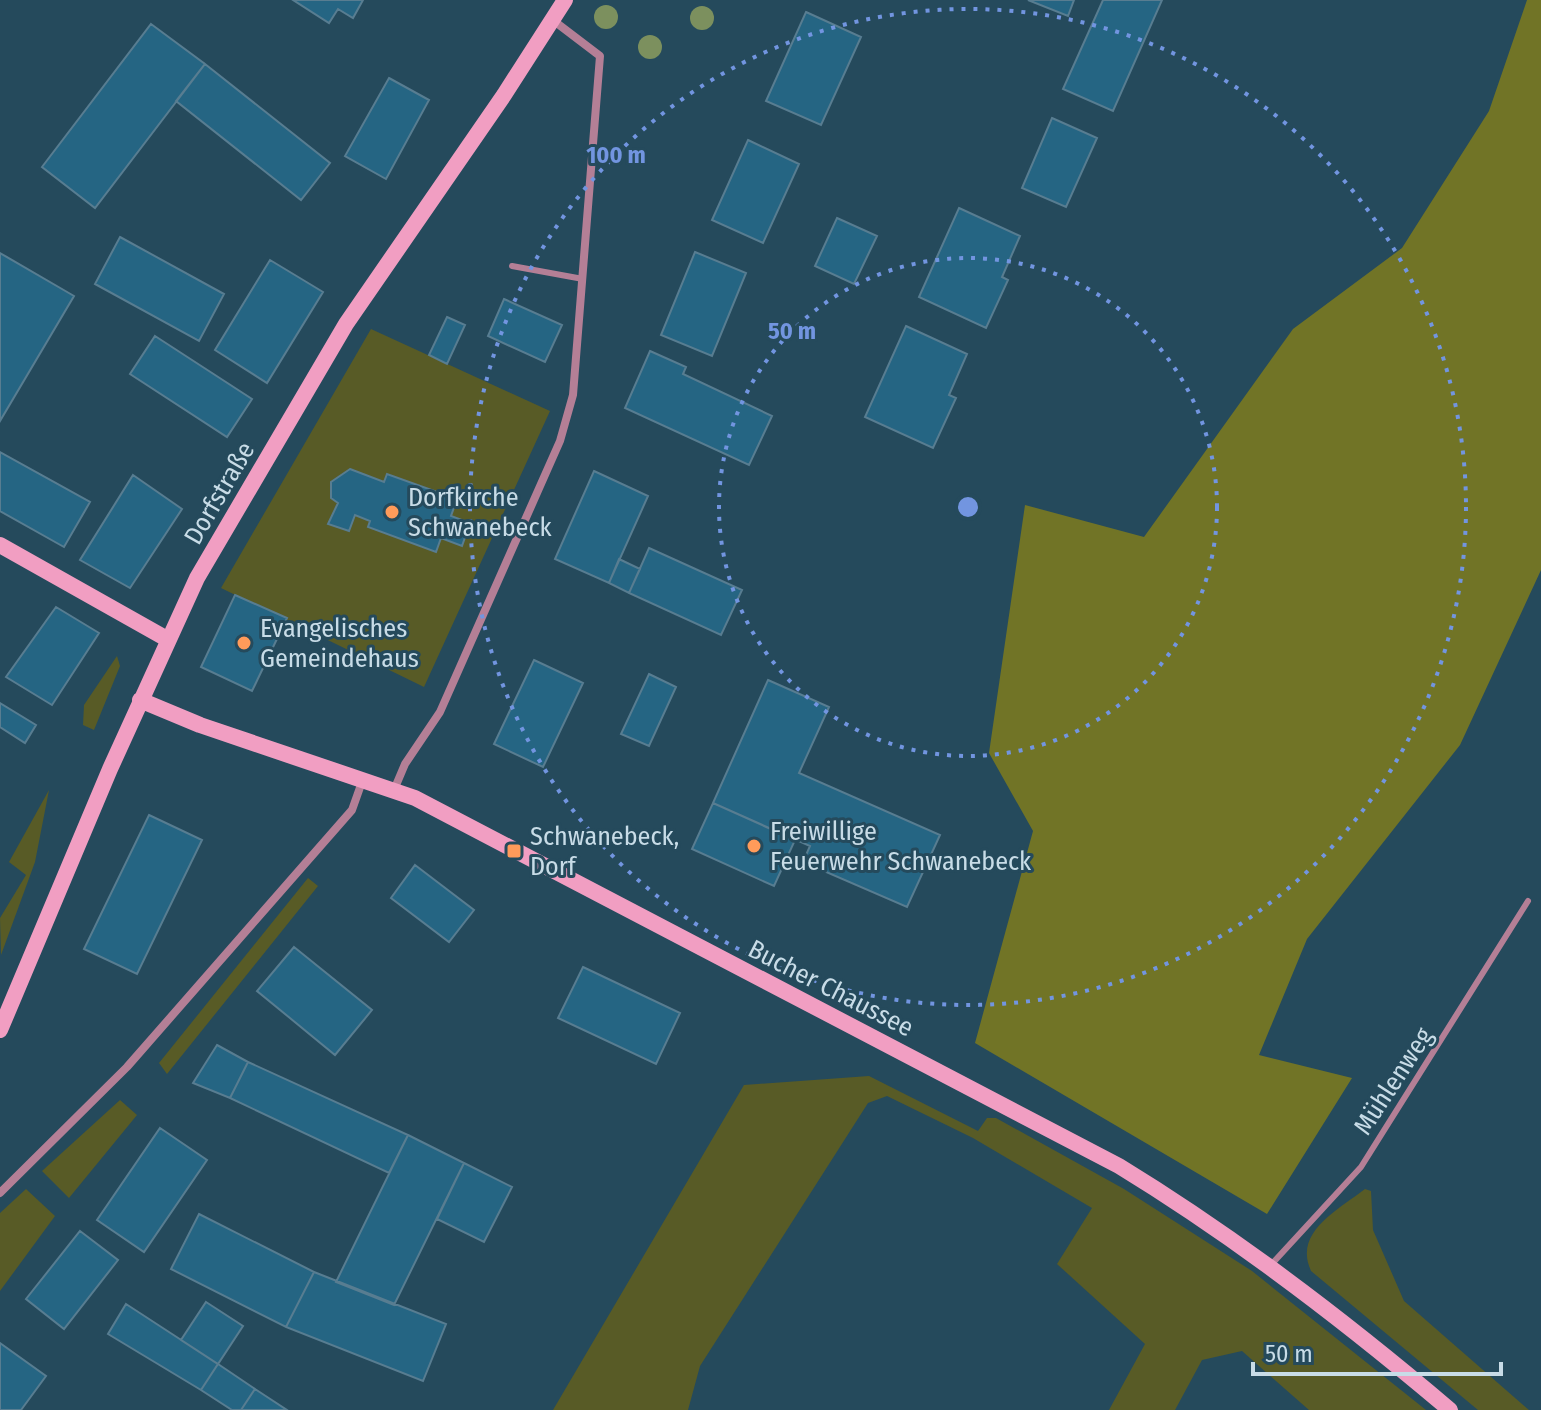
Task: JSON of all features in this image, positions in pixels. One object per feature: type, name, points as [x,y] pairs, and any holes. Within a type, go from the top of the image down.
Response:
[{"type":"main road","name":"Dorfstraße","points":[[0,1030],[140,700],[197,578],[321,363],[404,235],[554,21],[565,0]]},
{"type":"main road","points":[[0,545],[167,639]]},
{"type":"main road","name":"Bucher Chaussee","points":[[140,700],[200,725],[394,790],[1119,1166],[1203,1218],[1270,1266],[1343,1320],[1450,1410]]},
{"type":"street","points":[[394,790],[405,764],[440,712],[560,441],[573,395],[585,280],[600,56],[554,21]]},
{"type":"street","points":[[0,1193],[148,1044],[352,810],[364,778]]},
{"type":"lane","points":[[512,266],[585,280]]},
{"type":"lane","name":"Mühlenweg","points":[[1270,1266],[1361,1167],[1528,901]]},
{"type":"green space","points":[[371,329],[550,411],[424,687],[221,588]]},
{"type":"green space","points":[[117,656],[120,666],[94,730],[83,725],[84,705]]},
{"type":"green space","points":[[49,790],[35,862],[1,955],[0,918],[26,875],[9,862]]},
{"type":"green space","points":[[308,878],[318,886],[167,1074],[159,1063]]},
{"type":"green space","points":[[869,1076],[978,1131],[987,1118],[996,1118],[1124,1189],[1252,1271],[1426,1410],[1309,1410],[1242,1351],[1202,1360],[1175,1410],[1109,1410],[1145,1344],[1057,1264],[1092,1208],[973,1138],[887,1096],[868,1103],[700,1366],[688,1410],[553,1410],[744,1085]]},
{"type":"green space","points":[[120,1100],[137,1115],[69,1198],[42,1171]]},
{"type":"green space","points":[[26,1189],[55,1216],[0,1291],[0,1213]]},
{"type":"green space","points":[[1365,1189],[1371,1191],[1373,1230],[1404,1301],[1529,1410],[1478,1410],[1311,1271],[1307,1257],[1313,1233],[1331,1214]]},
{"type":"shaded area","points":[[1527,0],[1541,0],[1541,570],[1460,745],[1307,939],[1259,1055],[1352,1078],[1267,1214],[975,1043],[1033,831],[989,753],[1025,505],[1144,537],[1293,329],[1402,248],[1489,111]]},
{"type":"building","points":[[293,0],[363,0],[353,18],[338,9],[329,23]]},
{"type":"building","points":[[1028,0],[1074,0],[1068,16]]},
{"type":"building","points":[[1103,0],[1162,0],[1113,111],[1063,89]]},
{"type":"building","points":[[806,12],[861,37],[821,125],[766,101]]},
{"type":"building","points":[[151,24],[205,64],[95,208],[42,167]]},
{"type":"building","points":[[205,64],[330,163],[301,200],[176,101]]},
{"type":"building","points":[[389,78],[429,100],[386,179],[345,156]]},
{"type":"building","points":[[1052,118],[1097,138],[1066,207],[1022,188]]},
{"type":"building","points":[[748,140],[799,164],[763,243],[712,220]]},
{"type":"building","points":[[959,208],[1020,236],[1002,277],[1008,280],[986,328],[919,297]]},
{"type":"building","points":[[837,218],[877,236],[854,284],[815,266]]},
{"type":"building","points":[[120,237],[224,294],[199,341],[95,284]]},
{"type":"building","points":[[695,252],[746,273],[712,356],[661,335]]},
{"type":"building","points":[[0,253],[74,296],[0,421]]},
{"type":"building","points":[[270,260],[323,292],[267,383],[215,350]]},
{"type":"building","points":[[504,299],[562,325],[545,362],[488,336]]},
{"type":"building","points":[[447,317],[465,325],[447,364],[429,355]]},
{"type":"building","points":[[906,326],[967,354],[949,395],[956,398],[933,448],[865,417]]},
{"type":"building","points":[[155,336],[252,399],[227,437],[130,374]]},
{"type":"building","points":[[650,351],[686,367],[683,374],[772,416],[749,465],[625,408]]},
{"type":"building","points":[[0,452],[90,502],[64,547],[0,511]]},
{"type":"building","name":"Dorfkirche Schwanebeck","points":[[350,469],[384,482],[387,474],[457,499],[451,516],[470,523],[462,546],[441,538],[436,552],[368,527],[370,521],[355,515],[349,531],[328,524],[338,503],[331,498],[331,482]]},
{"type":"building","points":[[594,471],[648,496],[609,583],[555,559]]},
{"type":"building","points":[[133,475],[182,509],[130,588],[80,560]]},
{"type":"building","points":[[649,548],[742,590],[721,635],[629,593]]},
{"type":"building","points":[[619,559],[640,569],[629,593],[609,583]]},
{"type":"building","name":"Evangelisches Gemeindehaus","points":[[235,595],[287,618],[252,691],[201,667]]},
{"type":"building","points":[[56,607],[99,633],[52,705],[6,677]]},
{"type":"building","points":[[534,660],[583,683],[543,767],[494,744]]},
{"type":"building","points":[[649,674],[676,687],[649,746],[621,734]]},
{"type":"building","points":[[768,680],[829,707],[799,773],[940,835],[907,907],[803,862],[810,846],[713,803]]},
{"type":"building","points":[[0,703],[36,725],[25,743],[0,727]]},
{"type":"building","points":[[713,803],[795,840],[774,886],[692,849]]},
{"type":"building","points":[[149,815],[202,840],[137,974],[84,949]]},
{"type":"building","points":[[415,865],[474,910],[449,942],[391,898]]},
{"type":"building","points":[[294,947],[372,1010],[335,1055],[257,991]]},
{"type":"building","points":[[583,967],[680,1013],[656,1064],[558,1018]]},
{"type":"building","points":[[217,1045],[248,1062],[230,1098],[193,1083]]},
{"type":"building","points":[[248,1062],[408,1135],[389,1173],[230,1098]]},
{"type":"building","points":[[160,1128],[207,1160],[144,1252],[97,1220]]},
{"type":"building","points":[[408,1135],[464,1163],[394,1305],[336,1282]]},
{"type":"building","points":[[464,1163],[512,1187],[484,1242],[437,1219]]},
{"type":"building","points":[[199,1214],[314,1272],[286,1327],[171,1269]]},
{"type":"building","points":[[80,1231],[118,1260],[64,1329],[26,1299]]},
{"type":"building","points":[[314,1272],[446,1324],[423,1381],[286,1327]]},
{"type":"building","points":[[206,1302],[243,1326],[218,1364],[181,1340]]},
{"type":"building","points":[[126,1304],[218,1364],[201,1390],[108,1334]]},
{"type":"building","points":[[0,1343],[46,1376],[21,1410],[0,1410]]},
{"type":"building","points":[[218,1364],[255,1389],[241,1410],[232,1410],[201,1390]]},
{"type":"building","points":[[255,1389],[287,1410],[241,1410]]},
{"type":"place","name":"Dorfkirche Schwanebeck","points":[[392,512]]},
{"type":"place","name":"Evangelisches Gemeindehaus","points":[[244,643]]},
{"type":"place","name":"Freiwillige Feuerwehr Schwanebeck","points":[[754,846]]},
{"type":"place","name":"Schwanebeck, Dorf","points":[[514,851]]}]
